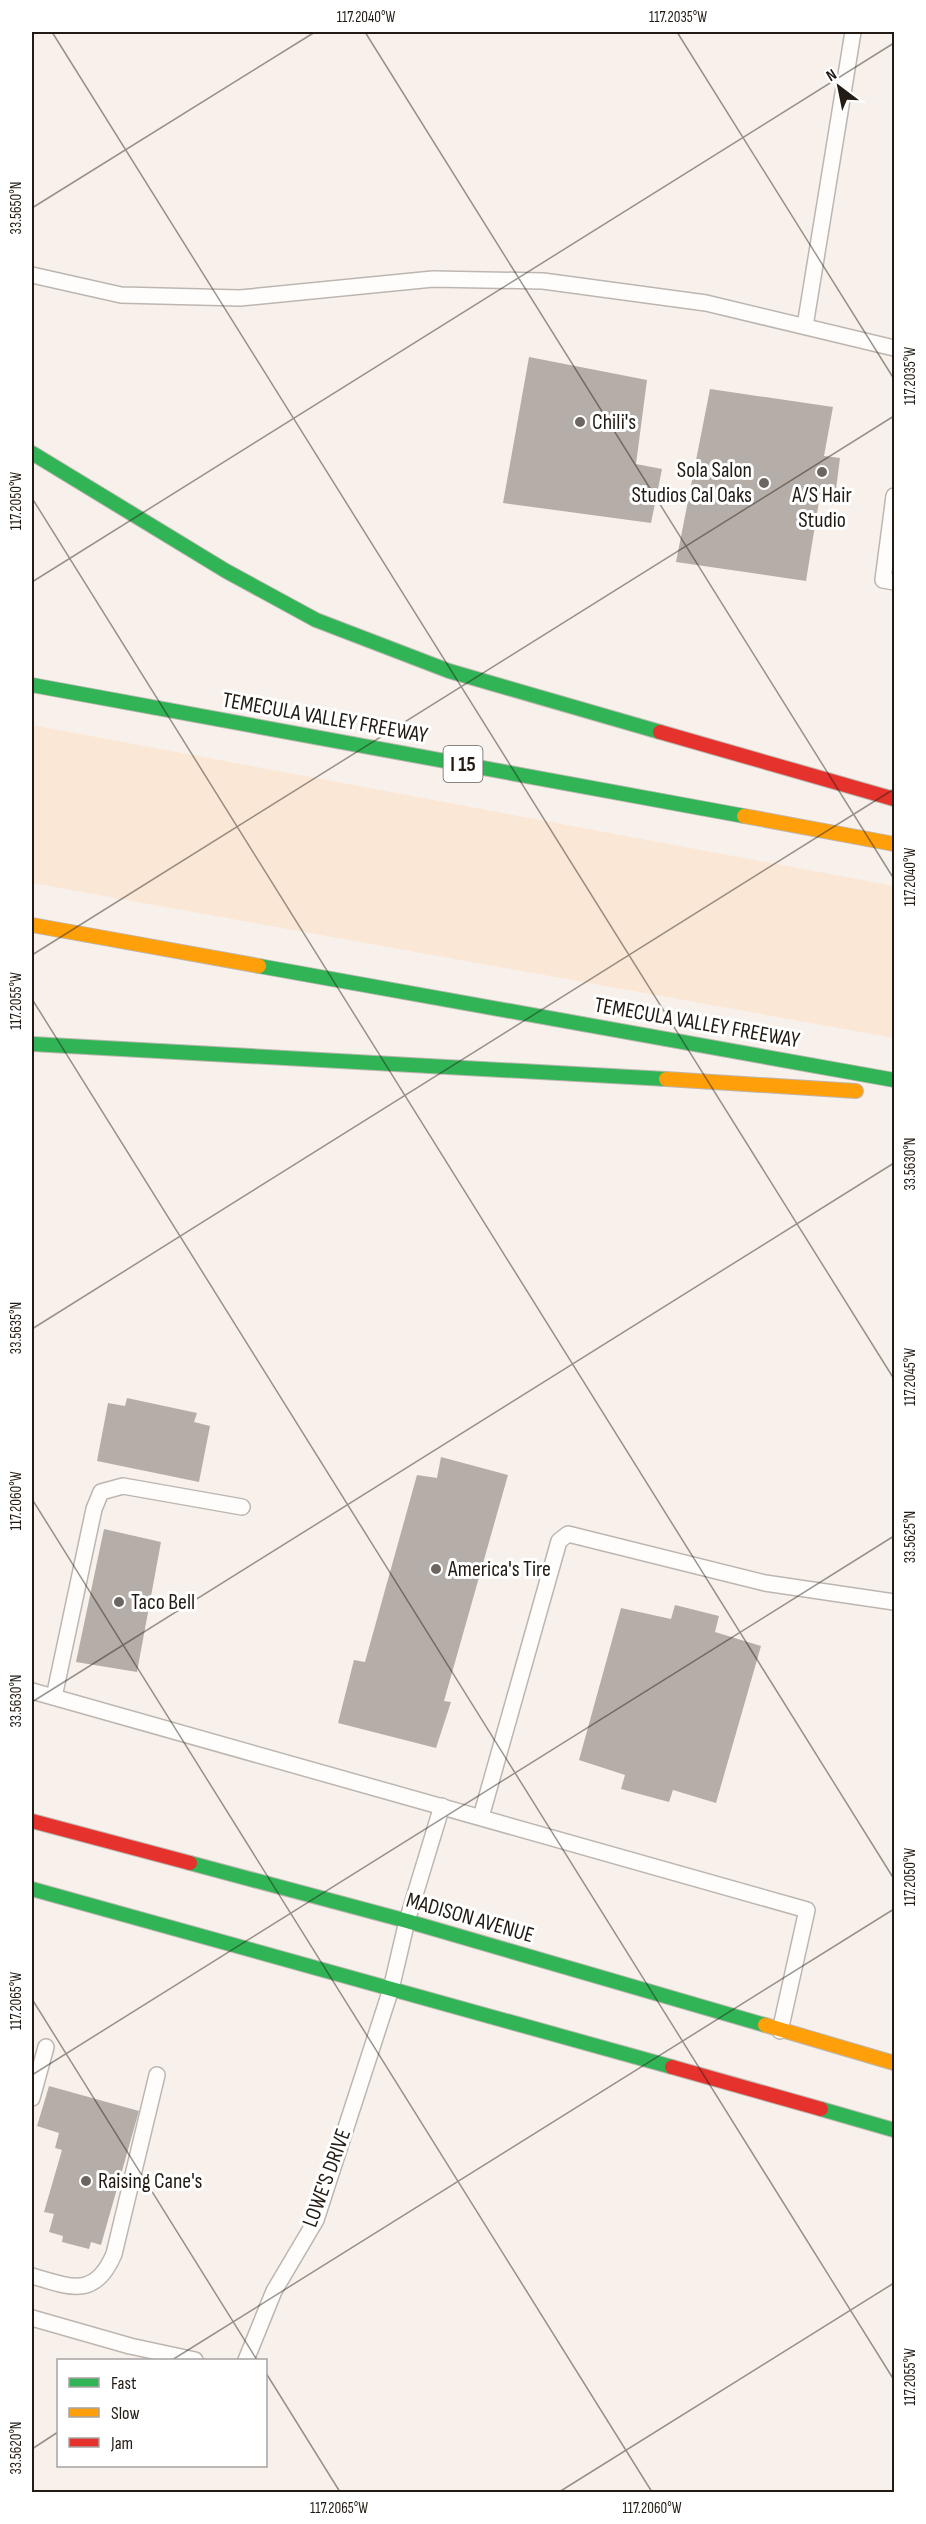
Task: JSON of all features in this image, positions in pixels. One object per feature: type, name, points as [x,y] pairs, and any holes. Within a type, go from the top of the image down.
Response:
[{"type":"main road","points":[[32,453],[216,565],[316,620],[449,671],[894,799]]},
{"type":"main road","name":"TEMECULA VALLEY FREEWAY","points":[[32,685],[894,844]]},
{"type":"main road","name":"TEMECULA VALLEY FREEWAY","points":[[32,926],[894,1080]]},
{"type":"main road","points":[[32,1044],[427,1064],[883,1093]]},
{"type":"main road","name":"MADISON AVENUE","points":[[32,1821],[407,1921],[894,2063]]},
{"type":"main road","points":[[32,1889],[894,2130]]},
{"type":"lane","points":[[805,326],[853,32]]},
{"type":"lane","points":[[32,275],[121,295],[240,298],[433,279],[543,281],[706,303],[894,348]]},
{"type":"lane","points":[[894,496],[883,580],[894,582]]},
{"type":"lane","points":[[54,1697],[94,1509],[101,1492],[123,1486],[242,1507]]},
{"type":"lane","points":[[481,1817],[559,1541],[563,1535],[568,1534],[765,1583],[894,1602]]},
{"type":"lane","points":[[32,1691],[807,1910],[780,2031]]},
{"type":"lane","name":"LOWE'S DRIVE","points":[[247,2359],[274,2291],[316,2220],[391,1989],[407,1921],[442,1806]]},
{"type":"lane","points":[[32,2098],[46,2047]]},
{"type":"lane","points":[[32,2276],[72,2288],[91,2285],[107,2271],[114,2254],[157,2075]]},
{"type":"lane","points":[[32,2318],[130,2346],[186,2359]]},
{"type":"shaded area","points":[[32,725],[894,886],[894,1038],[32,883]]},
{"type":"building","name":"Chili's","points":[[529,357],[647,380],[636,464],[662,469],[651,523],[503,503]]},
{"type":"building","name":"Sola Salon Studios Cal Oaks","points":[[710,389],[833,407],[824,456],[840,458],[834,505],[819,501],[806,581],[676,562]]},
{"type":"building","points":[[127,1398],[197,1413],[194,1422],[210,1426],[199,1482],[97,1461],[108,1403],[125,1406]]},
{"type":"building","name":"America's Tire","points":[[441,1457],[508,1475],[444,1701],[451,1702],[436,1748],[338,1723],[354,1660],[365,1662],[417,1475],[437,1478]]},
{"type":"building","name":"Taco Bell","points":[[104,1529],[161,1542],[137,1672],[76,1662]]},
{"type":"building","points":[[675,1605],[719,1616],[715,1632],[761,1646],[716,1803],[673,1790],[669,1802],[621,1789],[625,1775],[579,1760],[621,1608],[671,1619]]},
{"type":"building","name":"Raising Cane's","points":[[49,2086],[139,2111],[101,2245],[91,2242],[89,2249],[62,2242],[63,2236],[49,2232],[54,2214],[44,2212],[62,2150],[55,2148],[59,2133],[37,2126]]},
{"type":"traffic: fast","points":[[32,453],[226,571],[316,620],[449,671],[660,732]]},
{"type":"traffic: fast","points":[[32,685],[744,816]]},
{"type":"traffic: fast","points":[[259,966],[894,1080]]},
{"type":"traffic: fast","points":[[32,1044],[666,1079]]},
{"type":"traffic: fast","points":[[190,1863],[407,1921],[765,2025]]},
{"type":"traffic: fast","points":[[32,1889],[672,2067]]},
{"type":"traffic: fast","points":[[821,2109],[894,2130]]},
{"type":"traffic: slow","points":[[744,816],[894,844]]},
{"type":"traffic: slow","points":[[32,925],[259,966]]},
{"type":"traffic: slow","points":[[666,1079],[856,1091]]},
{"type":"traffic: slow","points":[[765,2025],[894,2063]]},
{"type":"traffic: jam","points":[[660,732],[894,799]]},
{"type":"traffic: jam","points":[[32,1821],[190,1863]]},
{"type":"traffic: jam","points":[[672,2067],[821,2109]]},
{"type":"place","name":"Chili's","points":[[580,422]]},
{"type":"place","name":"A/S Hair Studio","points":[[822,472]]},
{"type":"place","name":"Sola Salon Studios Cal Oaks","points":[[764,483]]},
{"type":"place","name":"America's Tire","points":[[436,1569]]},
{"type":"place","name":"Taco Bell","points":[[119,1602]]},
{"type":"place","name":"Raising Cane's","points":[[86,2181]]}]
